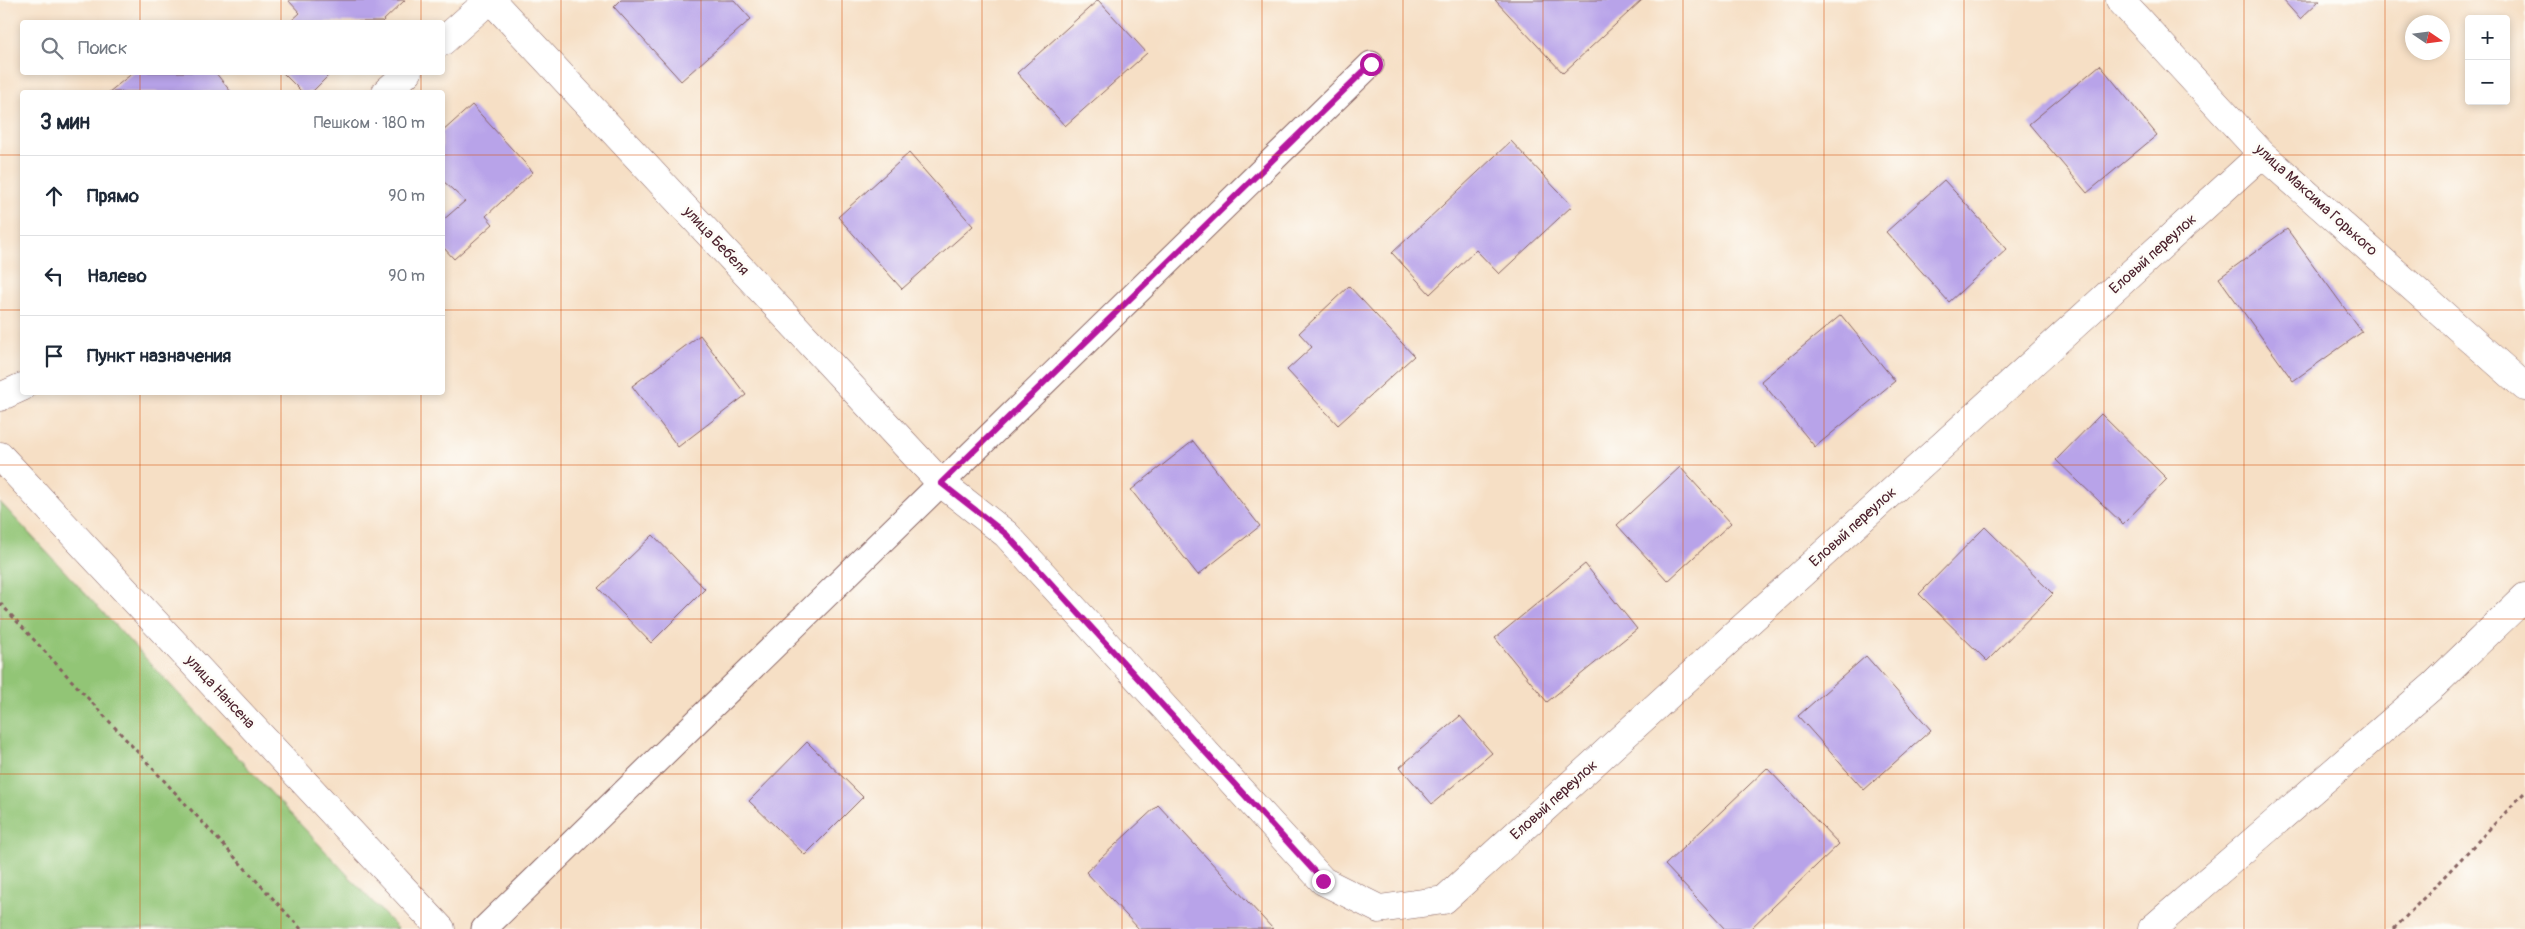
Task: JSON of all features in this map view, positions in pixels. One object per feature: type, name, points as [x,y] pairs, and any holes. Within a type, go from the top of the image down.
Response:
[{"type":"street","points":[[445,39],[490,0]]},
{"type":"street","name":"улица Бебеля","points":[[490,0],[941,483],[1006,534],[1323,881],[1379,909],[1444,900]]},
{"type":"street","name":"улица Максима Горького","points":[[2120,0],[2262,154],[2525,387]]},
{"type":"street","points":[[388,90],[405,75]]},
{"type":"street","name":"Еловый переулок","points":[[1444,900],[2262,154]]},
{"type":"street","points":[[0,398],[20,387]]},
{"type":"street","name":"улица Нансена","points":[[0,456],[441,929]]},
{"type":"street","points":[[2152,929],[2434,685],[2525,597]]},
{"type":"lane","points":[[484,929],[1371,64]]},
{"type":"path","points":[[0,602],[301,929]]},
{"type":"path","points":[[2394,929],[2525,792]]},
{"type":"green space","points":[[0,502],[398,929],[0,929]]},
{"type":"building","points":[[288,0],[405,0],[384,20],[292,20],[300,13]]},
{"type":"building","points":[[621,0],[734,0],[751,19],[681,81],[614,7]]},
{"type":"building","points":[[1098,0],[1147,53],[1065,126],[1017,73]]},
{"type":"building","points":[[1495,0],[1642,0],[1563,73]]},
{"type":"building","points":[[2283,0],[2320,0],[2300,19]]},
{"type":"building","points":[[2100,65],[2157,135],[2087,193],[2029,124]]},
{"type":"building","points":[[130,75],[217,75],[229,90],[112,90]]},
{"type":"building","points":[[285,75],[329,75],[314,90],[300,90]]},
{"type":"building","points":[[472,105],[533,172],[486,216],[493,224],[454,259],[445,249],[445,218],[465,201],[445,183],[445,129]]},
{"type":"building","points":[[1511,141],[1572,206],[1499,274],[1476,250],[1430,294],[1392,253]]},
{"type":"building","points":[[909,153],[973,226],[902,289],[838,217]]},
{"type":"building","points":[[1944,180],[2007,249],[1949,302],[1886,232]]},
{"type":"building","points":[[2287,229],[2362,332],[2293,381],[2219,278]]},
{"type":"building","points":[[1349,286],[1414,356],[1338,425],[1287,370],[1312,347],[1299,333]]},
{"type":"building","points":[[1841,315],[1895,381],[1815,447],[1761,381]]},
{"type":"building","points":[[700,335],[746,395],[678,447],[632,386]]},
{"type":"building","points":[[2101,414],[2167,479],[2123,524],[2056,460]]},
{"type":"building","points":[[1193,441],[1260,526],[1198,575],[1131,490]]},
{"type":"building","points":[[1680,467],[1731,523],[1668,581],[1617,525]]},
{"type":"building","points":[[1985,527],[2053,594],[1987,661],[1919,594]]},
{"type":"building","points":[[653,535],[705,589],[651,643],[598,588]]},
{"type":"building","points":[[1585,564],[1637,629],[1547,702],[1495,638]]},
{"type":"building","points":[[1866,656],[1931,730],[1864,790],[1798,716]]},
{"type":"building","points":[[1460,716],[1492,753],[1432,804],[1400,767]]},
{"type":"building","points":[[807,742],[863,797],[805,855],[749,801]]},
{"type":"building","points":[[1767,768],[1839,844],[1750,929],[1725,929],[1665,865]]},
{"type":"building","points":[[1158,805],[1273,929],[1139,929],[1086,872]]},
{"type":"route","points":[[1323,881],[1006,534],[941,483],[1371,64]]}]
